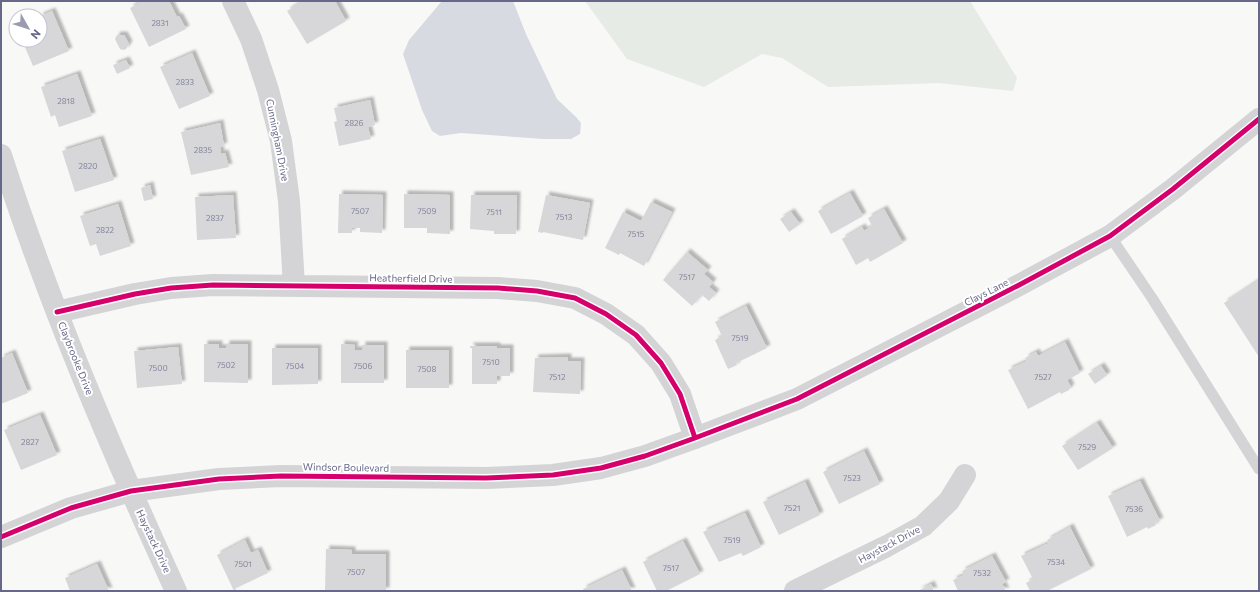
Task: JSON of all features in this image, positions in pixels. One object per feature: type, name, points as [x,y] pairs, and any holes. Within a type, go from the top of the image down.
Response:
[{"type":"street","name":"Cunningham Drive","points":[[233,1],[251,39],[266,82],[280,141],[289,201],[294,286]]},
{"type":"street","name":"Clays Lane","points":[[695,438],[797,399],[1021,284],[1110,236],[1173,189],[1259,119]]},
{"type":"street","name":"Claybrooke Drive","points":[[1,155],[19,211],[57,312],[130,491]]},
{"type":"street","name":"Heatherfield Drive","points":[[57,312],[135,294],[171,288],[213,285],[498,288],[537,291],[575,298],[606,314],[636,335],[661,363],[680,394],[695,438]]},
{"type":"street","name":"Windsor Boulevard","points":[[1,537],[71,508],[130,491],[219,479],[281,476],[486,478],[553,475],[600,468],[645,456],[695,438]]},
{"type":"street","name":"Haystack Drive","points":[[795,591],[887,546],[923,526],[949,502],[965,475]]},
{"type":"street","name":"Haystack Drive","points":[[130,491],[176,591]]},
{"type":"lane","points":[[1110,236],[1152,298],[1259,469]]},
{"type":"shaded area","points":[[442,1],[513,1],[526,34],[557,99],[581,123],[580,134],[571,139],[543,139],[461,133],[440,136],[432,131],[422,110],[403,54],[409,40]]},
{"type":"shaded area","points":[[585,1],[970,1],[1017,78],[1013,91],[938,83],[828,87],[782,58],[762,54],[704,87],[627,59]]},
{"type":"building","points":[[143,1],[169,1],[177,17],[179,16],[186,29],[149,47],[130,8]]},
{"type":"building","points":[[303,1],[335,1],[346,21],[307,44],[287,11]]},
{"type":"building","points":[[52,11],[69,51],[33,66],[25,48],[48,48],[48,13]]},
{"type":"building","points":[[117,35],[124,35],[129,44],[126,49],[120,49],[115,39]]},
{"type":"building","points":[[192,53],[210,96],[179,109],[160,67]]},
{"type":"building","points":[[126,60],[130,68],[117,74],[113,65]]},
{"type":"building","points":[[77,74],[92,116],[59,127],[55,115],[51,117],[41,87]]},
{"type":"building","points":[[370,100],[375,125],[368,127],[371,139],[339,146],[334,122],[337,121],[334,108]]},
{"type":"building","points":[[220,123],[224,146],[220,147],[221,154],[225,153],[229,167],[191,175],[181,132]]},
{"type":"building","points":[[100,139],[114,180],[75,192],[62,151]]},
{"type":"building","points":[[150,185],[153,199],[144,201],[141,188]]},
{"type":"building","points":[[850,193],[863,216],[831,234],[818,211]]},
{"type":"building","points":[[339,194],[383,195],[382,233],[360,232],[360,228],[352,228],[352,233],[338,233]]},
{"type":"building","points":[[404,194],[450,195],[450,234],[427,233],[427,228],[404,228]]},
{"type":"building","points":[[233,195],[236,238],[197,240],[195,197]]},
{"type":"building","points":[[471,195],[517,195],[516,234],[494,234],[494,231],[470,229]]},
{"type":"building","points":[[546,195],[590,203],[583,240],[538,232]]},
{"type":"building","points":[[651,202],[672,212],[644,266],[620,253],[619,255],[605,248],[623,212],[641,221]]},
{"type":"building","points":[[118,204],[131,246],[100,256],[96,244],[90,246],[80,216]]},
{"type":"building","points":[[884,209],[903,243],[870,262],[868,258],[856,265],[842,239],[862,227],[864,231],[872,226],[868,218]]},
{"type":"building","points":[[791,212],[800,224],[789,232],[780,219]]},
{"type":"building","points":[[687,252],[708,270],[704,274],[713,282],[709,287],[716,293],[709,301],[702,295],[692,306],[663,280]]},
{"type":"building","points":[[1259,280],[1259,357],[1224,303]]},
{"type":"building","points":[[746,306],[767,348],[736,363],[737,365],[728,369],[715,340],[722,336],[715,322]]},
{"type":"building","points":[[1065,342],[1080,373],[1067,380],[1071,387],[1069,390],[1061,394],[1060,392],[1028,409],[1008,370],[1027,361],[1025,358],[1036,352],[1038,356]]},
{"type":"building","points":[[204,344],[219,344],[219,348],[226,348],[226,344],[248,344],[248,383],[204,382]]},
{"type":"building","points":[[341,344],[355,345],[354,350],[362,350],[362,345],[384,345],[384,383],[341,383]]},
{"type":"building","points":[[470,346],[497,346],[497,348],[510,348],[510,376],[497,376],[497,384],[472,384],[472,348],[470,348]]},
{"type":"building","points":[[178,347],[182,384],[137,388],[134,351]]},
{"type":"building","points":[[272,348],[318,348],[318,384],[272,385]]},
{"type":"building","points":[[406,350],[449,350],[449,388],[406,388]]},
{"type":"building","points":[[12,353],[28,393],[1,404],[1,358]]},
{"type":"building","points":[[568,357],[568,361],[581,361],[580,394],[533,392],[535,358]]},
{"type":"building","points":[[1101,366],[1107,375],[1095,384],[1088,374]]},
{"type":"building","points":[[40,415],[57,455],[21,470],[4,430]]},
{"type":"building","points":[[1097,423],[1113,448],[1078,470],[1062,446]]},
{"type":"building","points":[[864,451],[880,484],[839,504],[823,472]]},
{"type":"building","points":[[1140,481],[1160,521],[1148,529],[1147,527],[1127,537],[1108,496]]},
{"type":"building","points":[[805,482],[820,515],[779,535],[763,502]]},
{"type":"building","points":[[745,513],[761,547],[743,556],[741,553],[719,562],[703,532]]},
{"type":"building","points":[[1070,527],[1091,569],[1047,591],[1030,591],[1026,583],[1033,579],[1021,556],[1049,543],[1047,540]]},
{"type":"building","points":[[245,540],[251,553],[258,550],[268,573],[236,588],[234,591],[217,555]]},
{"type":"building","points":[[683,541],[700,574],[666,591],[657,591],[643,562]]},
{"type":"building","points":[[326,549],[352,550],[352,554],[386,554],[386,591],[325,591]]},
{"type":"building","points":[[992,556],[1006,582],[1002,584],[1006,591],[958,591],[953,580],[964,575],[962,571]]},
{"type":"building","points":[[97,564],[109,591],[70,591],[65,578]]},
{"type":"building","points":[[622,570],[632,591],[584,591],[583,589]]},
{"type":"building","points":[[931,584],[934,591],[918,591]]},
{"type":"cycle path","points":[[1,537],[71,508],[131,491],[219,479],[281,476],[486,478],[553,475],[601,468],[645,456],[797,399],[1021,284],[1110,236],[1173,189],[1259,119]]},
{"type":"cycle path","points":[[57,312],[135,294],[171,288],[213,285],[498,288],[537,291],[575,298],[606,314],[636,335],[661,363],[680,394],[695,438]]}]
